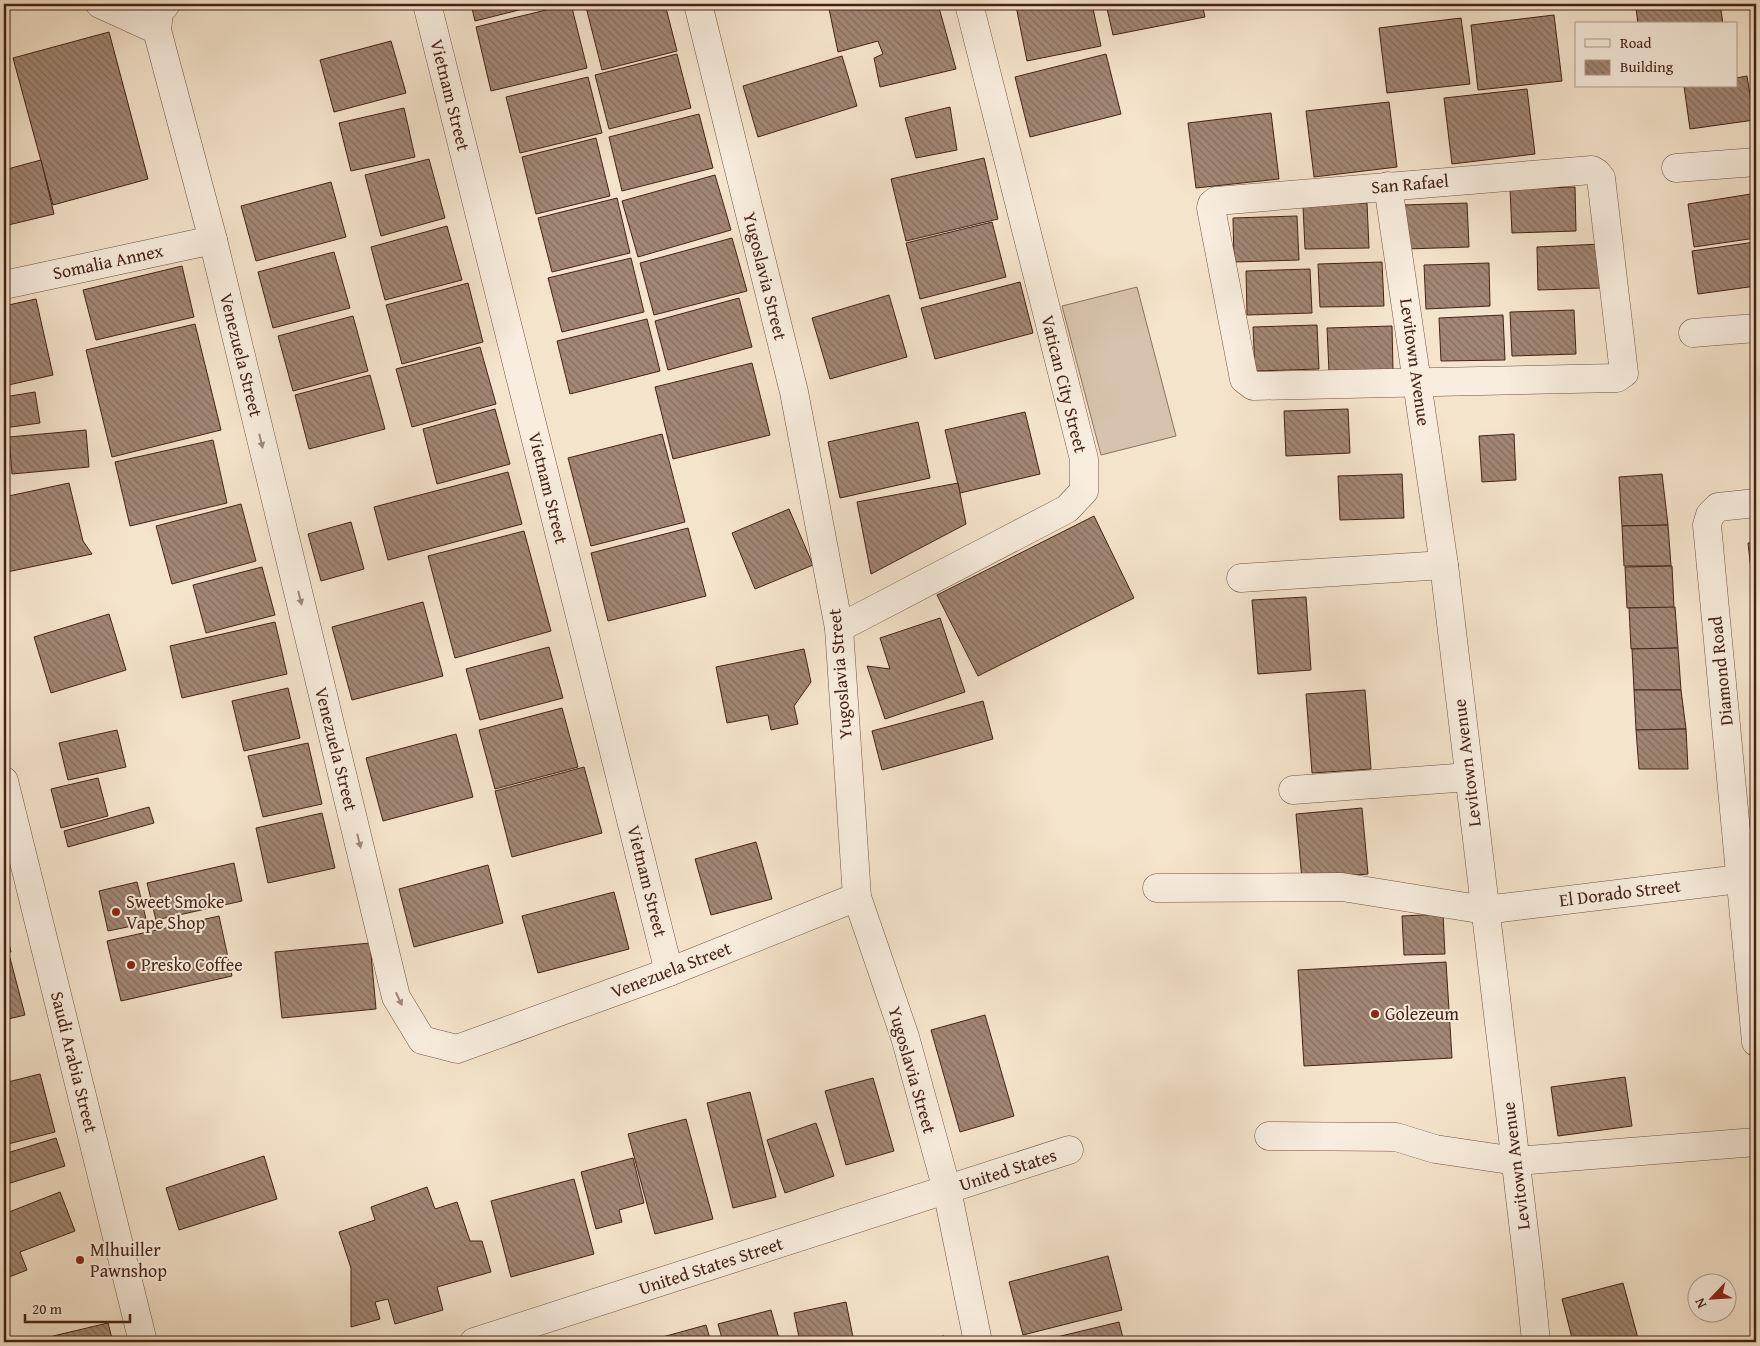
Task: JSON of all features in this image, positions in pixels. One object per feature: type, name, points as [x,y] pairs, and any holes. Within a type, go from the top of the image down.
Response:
[{"type":"street","points":[[100,4],[157,30],[159,12],[166,4]]},
{"type":"street","name":"Vietnam Street","points":[[427,4],[670,972]]},
{"type":"street","name":"Yugoslavia Street","points":[[698,4],[794,392],[838,628],[857,897],[904,1037],[947,1190],[978,1342]]},
{"type":"street","name":"Vatican City Street","points":[[838,628],[1067,509],[1084,491],[1084,459],[969,4]]},
{"type":"street","name":"Venezuela Street","points":[[157,30],[213,240],[396,997],[422,1040],[457,1049],[670,972],[857,897]]},
{"type":"street","points":[[1676,168],[1756,162]]},
{"type":"street","name":"San Rafael","points":[[1592,170],[1597,172],[1601,178],[1624,373],[1617,378],[1253,386],[1248,384],[1244,379],[1211,208],[1212,204],[1216,201],[1388,186],[1592,170]]},
{"type":"street","name":"Levitown Avenue","points":[[1388,186],[1444,565],[1536,1342]]},
{"type":"street","name":"Somalia Annex","points":[[4,285],[213,240]]},
{"type":"street","points":[[1692,333],[1756,328]]},
{"type":"street","name":"Diamond Road","points":[[1749,877],[1707,525],[1710,515],[1718,507],[1756,504]]},
{"type":"street","points":[[1241,578],[1444,565]]},
{"type":"street","points":[[1293,790],[1468,777]]},
{"type":"street","name":"Saudi Arabia Street","points":[[4,781],[143,1342]]},
{"type":"street","points":[[1749,877],[1756,1042]]},
{"type":"street","name":"El Dorado Street","points":[[1156,888],[1342,887],[1484,910],[1749,877]]},
{"type":"street","points":[[1269,1136],[1396,1137],[1435,1149],[1516,1161],[1756,1142]]},
{"type":"street","name":"United States","points":[[947,1190],[1069,1150]]},
{"type":"street","name":"United States Street","points":[[474,1342],[947,1190]]},
{"type":"shaded area","points":[[1137,287],[1176,436],[1101,455],[1062,306]]},
{"type":"building","points":[[471,4],[543,4],[475,21]]},
{"type":"building","points":[[571,4],[587,68],[491,91],[476,27]]},
{"type":"building","points":[[599,4],[665,4],[677,51],[602,70],[586,7]]},
{"type":"building","points":[[828,4],[938,4],[956,69],[880,87],[874,58],[883,54],[878,41],[838,52]]},
{"type":"building","points":[[1029,4],[1092,4],[1101,46],[1027,61],[1016,6]]},
{"type":"building","points":[[1106,4],[1202,4],[1205,17],[1113,35]]},
{"type":"building","points":[[1672,4],[1720,4],[1723,22],[1638,22],[1636,8]]},
{"type":"building","points":[[1554,15],[1562,81],[1478,90],[1471,25]]},
{"type":"building","points":[[1461,18],[1470,84],[1387,93],[1379,28]]},
{"type":"building","points":[[109,32],[148,179],[53,205],[13,58]]},
{"type":"building","points":[[391,41],[406,93],[334,112],[320,60]]},
{"type":"building","points":[[677,54],[691,108],[609,129],[595,75]]},
{"type":"building","points":[[1106,54],[1121,114],[1030,137],[1015,77]]},
{"type":"building","points":[[842,56],[857,106],[758,137],[743,86]]},
{"type":"building","points":[[1747,76],[1754,120],[1690,129],[1684,88],[1738,88],[1738,78]]},
{"type":"building","points":[[1751,76],[1756,76],[1756,110]]},
{"type":"building","points":[[588,77],[602,133],[520,153],[506,97]]},
{"type":"building","points":[[1527,89],[1535,154],[1452,164],[1444,98]]},
{"type":"building","points":[[1389,102],[1397,167],[1314,177],[1306,111]]},
{"type":"building","points":[[950,107],[957,150],[916,158],[905,118]]},
{"type":"building","points":[[404,108],[415,157],[351,171],[339,123]]},
{"type":"building","points":[[1271,113],[1279,179],[1196,188],[1188,123]]},
{"type":"building","points":[[699,114],[713,168],[622,191],[609,137]]},
{"type":"building","points":[[596,138],[610,196],[536,214],[522,157]]},
{"type":"building","points":[[984,158],[998,219],[906,241],[891,179]]},
{"type":"building","points":[[429,159],[445,218],[381,236],[365,175]]},
{"type":"building","points":[[41,160],[54,214],[4,226],[4,170]]},
{"type":"building","points":[[715,175],[731,230],[638,257],[622,201]]},
{"type":"building","points":[[331,182],[346,237],[256,261],[241,206]]},
{"type":"building","points":[[1575,187],[1576,231],[1512,233],[1510,189]]},
{"type":"building","points":[[1751,194],[1756,238],[1694,247],[1688,204]]},
{"type":"building","points":[[617,198],[630,253],[552,272],[538,218]]},
{"type":"building","points":[[1367,203],[1369,248],[1305,249],[1303,206]]},
{"type":"building","points":[[1467,203],[1469,247],[1405,249],[1403,205]]},
{"type":"building","points":[[1297,216],[1299,260],[1234,262],[1233,218]]},
{"type":"building","points":[[992,222],[1006,277],[920,299],[906,243]]},
{"type":"building","points":[[447,226],[462,280],[385,300],[371,247]]},
{"type":"building","points":[[732,238],[747,291],[654,315],[640,263]]},
{"type":"building","points":[[1755,242],[1756,286],[1698,294],[1692,251]]},
{"type":"building","points":[[1601,244],[1602,288],[1538,290],[1537,247]]},
{"type":"building","points":[[334,252],[350,308],[273,328],[258,272]]},
{"type":"building","points":[[631,258],[644,312],[562,332],[548,278]]},
{"type":"building","points":[[1382,262],[1384,306],[1320,307],[1318,264]]},
{"type":"building","points":[[1489,263],[1490,306],[1426,309],[1424,265]]},
{"type":"building","points":[[182,266],[194,317],[96,340],[83,290]]},
{"type":"building","points":[[1310,269],[1312,313],[1247,315],[1246,271]]},
{"type":"building","points":[[1020,282],[1033,333],[935,359],[921,308]]},
{"type":"building","points":[[468,283],[483,342],[402,364],[386,305]]},
{"type":"building","points":[[889,295],[907,357],[830,379],[812,318]]},
{"type":"building","points":[[739,298],[752,347],[668,370],[655,321]]},
{"type":"building","points":[[36,299],[53,375],[4,386],[4,306]]},
{"type":"building","points":[[1574,310],[1576,354],[1512,356],[1510,312]]},
{"type":"building","points":[[1503,315],[1505,360],[1441,361],[1439,318]]},
{"type":"building","points":[[353,316],[368,371],[293,391],[278,336]]},
{"type":"building","points":[[647,319],[660,371],[570,394],[557,341]]},
{"type":"building","points":[[195,324],[221,430],[112,457],[86,350]]},
{"type":"building","points":[[1317,325],[1319,369],[1255,371],[1253,327]]},
{"type":"building","points":[[1392,326],[1393,370],[1329,372],[1327,328]]},
{"type":"building","points":[[480,347],[496,404],[412,427],[396,369]]},
{"type":"building","points":[[752,363],[770,435],[673,459],[655,387]]},
{"type":"building","points":[[370,375],[385,429],[309,449],[295,395]]},
{"type":"building","points":[[35,392],[40,423],[4,428],[4,397]]},
{"type":"building","points":[[495,409],[510,464],[437,484],[423,429]]},
{"type":"building","points":[[1348,409],[1350,453],[1286,456],[1284,411]]},
{"type":"building","points":[[1025,412],[1040,474],[960,493],[945,430]]},
{"type":"building","points":[[918,422],[930,478],[840,498],[828,442]]},
{"type":"building","points":[[86,430],[89,467],[12,474],[9,437]]},
{"type":"building","points":[[662,434],[685,522],[591,546],[568,458]]},
{"type":"building","points":[[1514,434],[1516,480],[1482,482],[1479,436]]},
{"type":"building","points":[[213,440],[227,503],[130,526],[115,462]]},
{"type":"building","points":[[508,472],[522,524],[388,560],[374,507]]},
{"type":"building","points":[[1402,474],[1404,518],[1340,520],[1338,476]]},
{"type":"building","points":[[1662,474],[1668,525],[1622,526],[1619,477]]},
{"type":"building","points":[[69,483],[83,541],[92,554],[7,572],[4,556],[4,497]]},
{"type":"building","points":[[958,483],[966,524],[871,574],[857,502]]},
{"type":"building","points":[[241,504],[256,561],[172,584],[156,526]]},
{"type":"building","points":[[789,509],[813,565],[755,589],[732,533]]},
{"type":"building","points":[[1094,516],[1134,598],[978,676],[937,595]]},
{"type":"building","points":[[351,522],[364,569],[321,581],[308,534]]},
{"type":"building","points":[[1668,525],[1671,566],[1624,566],[1622,526]]},
{"type":"building","points":[[688,528],[706,596],[608,621],[591,553]]},
{"type":"building","points":[[524,531],[551,631],[455,658],[428,556]]},
{"type":"building","points":[[1756,542],[1756,597],[1754,597],[1748,543]]},
{"type":"building","points":[[1672,566],[1674,608],[1627,608],[1625,567]]},
{"type":"building","points":[[262,567],[275,615],[206,633],[193,585]]},
{"type":"building","points":[[1306,597],[1311,670],[1258,674],[1252,600]]},
{"type":"building","points":[[1756,598],[1756,632],[1755,632],[1753,599]]},
{"type":"building","points":[[423,602],[443,676],[352,700],[332,627]]},
{"type":"building","points":[[1675,607],[1678,648],[1631,649],[1629,608]]},
{"type":"building","points":[[109,614],[126,670],[51,693],[34,637]]},
{"type":"building","points":[[940,618],[965,692],[885,719],[867,666],[890,669],[880,638]]},
{"type":"building","points":[[275,622],[287,674],[182,698],[170,646]]},
{"type":"building","points":[[549,647],[563,698],[480,720],[466,669]]},
{"type":"building","points":[[1678,648],[1681,690],[1634,690],[1632,649]]},
{"type":"building","points":[[804,649],[811,682],[794,706],[798,724],[771,730],[768,715],[727,723],[716,667]]},
{"type":"building","points":[[288,688],[300,738],[244,751],[232,701]]},
{"type":"building","points":[[1365,690],[1371,769],[1312,773],[1306,694]]},
{"type":"building","points":[[1634,690],[1681,690],[1686,729],[1636,730]]},
{"type":"building","points":[[983,701],[993,739],[882,770],[872,731]]},
{"type":"building","points":[[562,708],[578,767],[495,789],[479,730]]},
{"type":"building","points":[[1686,729],[1688,769],[1639,769],[1636,730]]},
{"type":"building","points":[[117,730],[126,767],[68,780],[59,743]]},
{"type":"building","points":[[456,734],[473,797],[383,821],[366,758]]},
{"type":"building","points":[[308,743],[322,804],[263,817],[248,756]]},
{"type":"building","points":[[584,767],[602,833],[512,857],[495,791]]},
{"type":"building","points":[[98,778],[108,816],[61,828],[51,789]]},
{"type":"building","points":[[149,807],[154,823],[68,847],[64,831]]},
{"type":"building","points":[[1362,808],[1368,874],[1302,880],[1296,814]]},
{"type":"building","points":[[322,813],[335,868],[268,883],[256,828]]},
{"type":"building","points":[[756,842],[772,899],[711,915],[695,859]]},
{"type":"building","points":[[234,863],[242,901],[156,920],[147,883]]},
{"type":"building","points":[[488,865],[503,923],[414,947],[399,889]]},
{"type":"building","points":[[137,882],[147,923],[108,931],[99,891]]},
{"type":"building","points":[[614,892],[629,949],[538,973],[522,916]]},
{"type":"building","points":[[1443,914],[1445,954],[1404,955],[1402,916]]},
{"type":"building","points":[[219,916],[232,976],[121,1001],[107,941]]},
{"type":"building","points":[[4,924],[11,952],[4,953]]},
{"type":"building","points":[[370,943],[376,1009],[282,1018],[275,952]]},
{"type":"building","points":[[10,958],[25,1015],[4,1020],[4,959]]},
{"type":"building","name":"Golezeum","points":[[1446,962],[1452,1058],[1304,1066],[1298,970]]},
{"type":"building","points":[[985,1015],[1014,1116],[960,1132],[931,1030]]},
{"type":"building","points":[[40,1074],[55,1132],[4,1145],[4,1083]]},
{"type":"building","points":[[1625,1077],[1632,1126],[1558,1136],[1551,1087]]},
{"type":"building","points":[[873,1078],[894,1151],[846,1165],[825,1091]]},
{"type":"building","points":[[750,1092],[776,1197],[733,1208],[707,1103]]},
{"type":"building","points":[[686,1119],[713,1219],[655,1234],[628,1134]]},
{"type":"building","points":[[816,1123],[834,1176],[785,1193],[767,1140]]},
{"type":"building","points":[[56,1138],[65,1166],[4,1185],[4,1154]]},
{"type":"building","points":[[264,1156],[277,1199],[179,1230],[166,1188]]},
{"type":"building","points":[[633,1158],[644,1203],[619,1210],[622,1222],[596,1229],[581,1172]]},
{"type":"building","points":[[574,1179],[594,1254],[511,1277],[491,1201]]},
{"type":"building","points":[[427,1187],[435,1209],[457,1202],[470,1241],[482,1241],[491,1272],[437,1287],[443,1310],[395,1324],[388,1299],[375,1302],[380,1319],[351,1327],[351,1268],[339,1232],[375,1220],[371,1207]]},
{"type":"building","points":[[60,1192],[75,1231],[20,1252],[27,1270],[4,1279],[4,1214]]},
{"type":"building","points":[[1108,1256],[1122,1310],[1023,1335],[1009,1282]]},
{"type":"building","points":[[1623,1283],[1639,1342],[1573,1342],[1562,1299]]},
{"type":"building","points":[[846,1302],[854,1342],[800,1342],[794,1313]]},
{"type":"building","points":[[771,1310],[780,1342],[723,1342],[718,1324]]},
{"type":"building","points":[[1119,1322],[1124,1342],[1036,1342]]},
{"type":"building","points":[[108,1323],[113,1342],[54,1342],[53,1336]]},
{"type":"building","points":[[706,1325],[711,1342],[648,1341]]},
{"type":"building","points":[[944,1336],[945,1342],[912,1342]]},
{"type":"place","name":"Sweet Smoke Vape Shop","points":[[116,912]]},
{"type":"place","name":"Presko Coffee","points":[[131,965]]},
{"type":"place","name":"Golezeum","points":[[1375,1014]]},
{"type":"place","name":"Mlhuiller Pawnshop","points":[[80,1260]]}]
